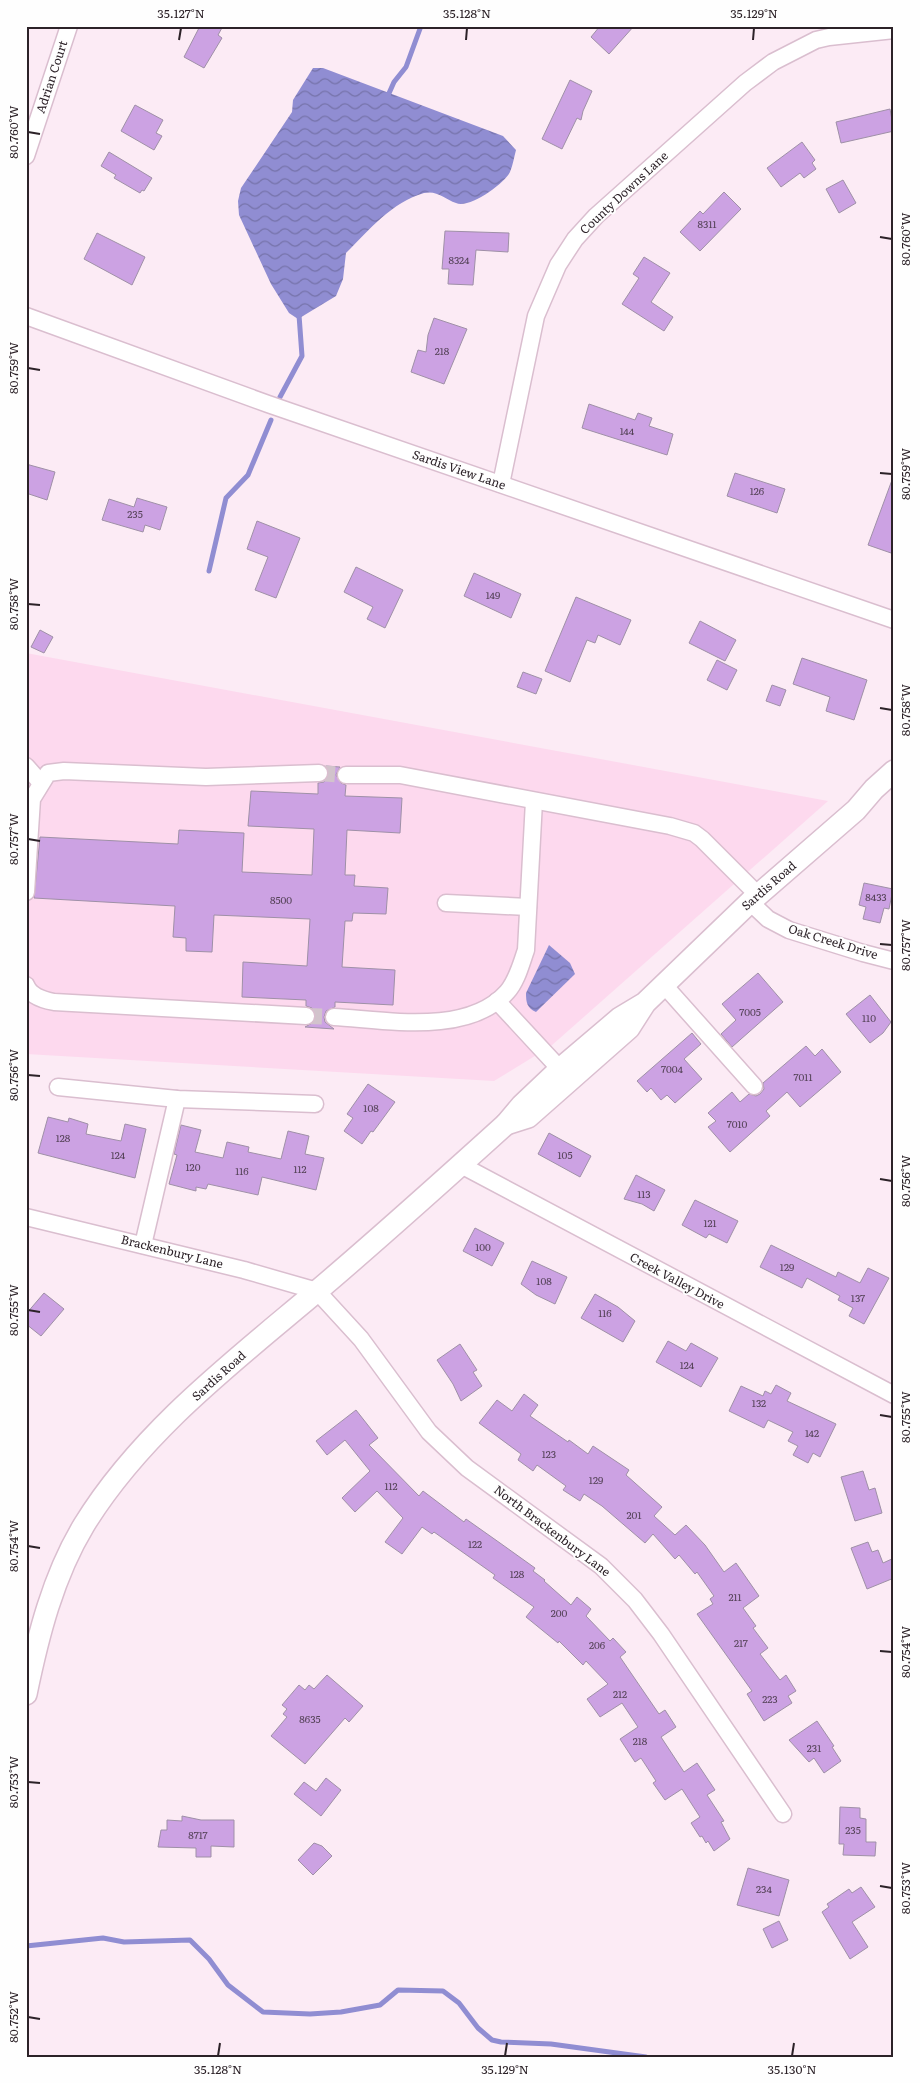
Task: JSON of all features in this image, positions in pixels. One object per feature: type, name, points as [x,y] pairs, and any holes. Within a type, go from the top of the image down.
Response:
[{"type":"main road","name":"Sardis Road","points":[[26,1694],[35,1651],[49,1603],[64,1565],[84,1524],[109,1487],[142,1449],[180,1411],[245,1352],[461,1165],[506,1124],[522,1105],[560,1069],[620,1018],[645,1003],[754,898],[856,810],[874,789],[894,771]]},
{"type":"main road","name":"Sardis Road","points":[[506,1124],[528,1117],[629,1028],[645,1003]]},
{"type":"street","name":"Adrian Court","points":[[26,156],[69,26]]},
{"type":"street","name":"County Downs Lane","points":[[501,484],[536,316],[558,265],[575,239],[596,216],[745,83],[773,62],[816,40],[830,36],[894,30]]},
{"type":"street","name":"Sardis View Lane","points":[[26,316],[268,404],[894,620]]},
{"type":"street","points":[[26,766],[42,783]]},
{"type":"street","points":[[26,892],[32,799],[48,773],[64,771],[206,777],[319,773]]},
{"type":"street","name":"Oak Creek Drive","points":[[346,775],[400,775],[670,826],[694,833],[702,839],[754,898],[768,919],[789,930],[894,961]]},
{"type":"street","points":[[334,1017],[433,1022],[461,1019],[476,1014],[497,1002],[508,991],[520,968],[526,950],[534,801]]},
{"type":"street","points":[[446,903],[528,907]]},
{"type":"street","points":[[26,985],[27,989],[40,999],[54,1002],[306,1016]]},
{"type":"street","points":[[664,985],[754,1086]]},
{"type":"street","points":[[497,1002],[560,1069]]},
{"type":"street","points":[[58,1087],[177,1099],[315,1104]]},
{"type":"street","points":[[143,1245],[177,1099]]},
{"type":"street","name":"Creek Valley Drive","points":[[461,1165],[894,1395]]},
{"type":"street","name":"Brackenbury Lane","points":[[26,1217],[244,1270],[317,1291]]},
{"type":"street","name":"North Brackenbury Lane","points":[[317,1291],[361,1339],[429,1432],[449,1453],[601,1566],[635,1600],[661,1634],[783,1814]]},
{"type":"shaded area","points":[[26,653],[828,801],[551,1046],[494,1081],[26,1054]]},
{"type":"water","points":[[313,68],[323,68],[503,136],[516,150],[510,172],[494,189],[477,199],[462,204],[429,192],[412,197],[391,210],[372,226],[346,253],[343,279],[336,296],[298,319],[289,313],[271,284],[239,215],[238,201],[241,188],[292,112],[293,100]]},
{"type":"water","points":[[549,945],[570,963],[575,974],[536,1012],[528,1005],[526,993]]},
{"type":"building","points":[[200,26],[223,26],[218,35],[222,38],[204,68],[184,57]]},
{"type":"building","points":[[600,26],[634,26],[609,54],[591,37]]},
{"type":"building","points":[[570,80],[592,91],[581,120],[577,118],[562,149],[542,139]]},
{"type":"building","points":[[135,105],[163,120],[156,133],[162,136],[154,150],[121,131]]},
{"type":"building","points":[[890,109],[894,131],[841,143],[836,122]]},
{"type":"building","points":[[802,142],[815,160],[812,163],[816,169],[804,178],[800,173],[781,187],[767,168]]},
{"type":"building","points":[[109,152],[152,178],[144,191],[142,190],[140,193],[114,178],[116,175],[101,166]]},
{"type":"building","points":[[843,180],[856,203],[839,213],[826,189]]},
{"type":"building","points":[[724,192],[741,209],[700,251],[680,232],[700,211],[703,214]]},
{"type":"building","points":[[445,231],[509,233],[508,252],[476,250],[473,285],[448,284],[449,269],[442,269]]},
{"type":"building","points":[[97,233],[145,257],[132,285],[84,259]]},
{"type":"building","points":[[644,257],[670,273],[651,302],[673,317],[664,331],[622,304],[639,278],[633,274]]},
{"type":"building","points":[[434,318],[467,329],[444,384],[411,372],[418,350],[426,352],[428,335]]},
{"type":"building","points":[[589,404],[635,420],[638,413],[652,418],[649,426],[673,434],[667,455],[582,428]]},
{"type":"building","points":[[26,464],[55,472],[47,500],[26,493]]},
{"type":"building","points":[[735,473],[785,489],[777,513],[727,496]]},
{"type":"building","points":[[892,480],[894,480],[894,546],[891,553],[868,545]]},
{"type":"building","points":[[137,498],[167,507],[160,530],[145,525],[143,532],[102,520],[109,499],[134,507]]},
{"type":"building","points":[[257,521],[300,538],[276,598],[255,590],[268,557],[247,549]]},
{"type":"building","points":[[356,567],[403,590],[385,628],[367,619],[373,607],[344,592]]},
{"type":"building","points":[[474,573],[521,594],[511,618],[464,596]]},
{"type":"building","points":[[576,597],[631,620],[620,645],[598,635],[595,643],[587,640],[570,682],[545,671]]},
{"type":"building","points":[[700,621],[736,640],[725,661],[689,643]]},
{"type":"building","points":[[40,630],[53,637],[44,653],[31,647]]},
{"type":"building","points":[[802,658],[867,680],[854,720],[826,711],[830,697],[793,684]]},
{"type":"building","points":[[717,660],[737,670],[727,690],[707,680]]},
{"type":"building","points":[[523,672],[542,679],[536,694],[517,687]]},
{"type":"building","points":[[772,685],[786,690],[780,706],[766,701]]},
{"type":"building","points":[[326,766],[340,767],[336,775],[341,783],[346,785],[345,796],[402,798],[400,833],[347,830],[345,875],[355,875],[354,886],[388,888],[386,914],[353,913],[352,921],[345,921],[342,967],[395,970],[393,1005],[335,1002],[335,1007],[326,1011],[324,1017],[325,1022],[334,1029],[305,1027],[314,1022],[316,1016],[312,1008],[306,1006],[306,1000],[242,997],[243,962],[307,966],[310,919],[214,915],[212,952],[186,951],[186,938],[173,937],[175,906],[34,898],[40,837],[178,844],[179,830],[244,833],[242,872],[312,875],[314,829],[248,826],[251,791],[318,794],[318,783],[324,782],[328,777],[329,772]]},
{"type":"building","points":[[864,883],[893,889],[889,909],[884,908],[880,923],[863,919],[866,907],[859,905]]},
{"type":"building","points":[[758,973],[783,1002],[732,1047],[721,1034],[736,1020],[722,1004]]},
{"type":"building","points":[[870,995],[891,1022],[883,1033],[870,1043],[846,1014]]},
{"type":"building","points":[[692,1033],[701,1044],[684,1059],[702,1079],[675,1103],[667,1095],[661,1100],[651,1088],[647,1092],[637,1081]]},
{"type":"building","points":[[806,1046],[815,1056],[822,1049],[841,1072],[800,1107],[787,1092],[766,1111],[770,1116],[730,1152],[708,1127],[716,1121],[708,1113],[732,1092],[740,1102],[749,1094],[756,1096],[760,1094],[764,1089],[763,1083]]},
{"type":"building","points":[[368,1084],[395,1102],[362,1144],[344,1131],[353,1118],[347,1114]]},
{"type":"building","points":[[48,1117],[68,1122],[69,1118],[88,1124],[86,1134],[121,1141],[125,1124],[146,1129],[135,1178],[38,1153]]},
{"type":"building","points":[[181,1125],[201,1130],[195,1152],[223,1158],[227,1142],[249,1147],[248,1152],[281,1159],[288,1131],[309,1136],[305,1154],[324,1158],[316,1190],[262,1177],[258,1195],[208,1184],[206,1189],[196,1187],[196,1191],[169,1184],[177,1155],[174,1154]]},
{"type":"building","points":[[549,1133],[591,1156],[580,1177],[538,1154]]},
{"type":"building","points":[[636,1175],[665,1190],[654,1211],[642,1204],[624,1199]]},
{"type":"building","points":[[695,1200],[738,1221],[727,1243],[709,1234],[706,1238],[682,1225]]},
{"type":"building","points":[[475,1228],[504,1243],[492,1266],[463,1251]]},
{"type":"building","points":[[771,1245],[836,1277],[838,1272],[860,1283],[868,1268],[889,1278],[864,1324],[849,1316],[853,1308],[838,1300],[840,1296],[807,1278],[802,1288],[760,1267]]},
{"type":"building","points":[[532,1261],[567,1277],[555,1304],[536,1295],[521,1284]]},
{"type":"building","points":[[44,1293],[64,1309],[41,1336],[26,1324],[26,1314]]},
{"type":"building","points":[[595,1294],[618,1307],[635,1321],[623,1342],[581,1318]]},
{"type":"building","points":[[668,1341],[686,1351],[691,1343],[718,1358],[701,1387],[656,1362]]},
{"type":"building","points":[[460,1344],[477,1370],[473,1372],[482,1386],[461,1401],[453,1384],[437,1360]]},
{"type":"building","points":[[776,1385],[791,1393],[787,1401],[836,1424],[820,1457],[813,1453],[808,1463],[793,1455],[798,1446],[788,1441],[793,1432],[768,1420],[764,1428],[729,1411],[741,1386],[763,1396],[765,1391],[771,1394]]},
{"type":"building","points":[[524,1394],[538,1405],[530,1416],[588,1454],[593,1446],[629,1470],[626,1475],[662,1507],[654,1516],[675,1535],[686,1525],[705,1545],[724,1572],[736,1563],[759,1596],[743,1608],[756,1626],[753,1628],[768,1648],[760,1654],[780,1680],[786,1675],[796,1691],[788,1696],[792,1703],[764,1721],[747,1694],[752,1691],[697,1614],[713,1604],[710,1599],[714,1596],[697,1572],[695,1574],[679,1555],[675,1559],[653,1534],[645,1543],[602,1506],[584,1494],[580,1501],[563,1490],[566,1486],[537,1465],[533,1471],[518,1460],[521,1454],[479,1423],[497,1400],[512,1411]]},
{"type":"building","points":[[356,1410],[378,1438],[369,1445],[419,1496],[423,1491],[464,1522],[466,1519],[535,1568],[533,1571],[571,1605],[577,1597],[591,1609],[586,1616],[610,1641],[613,1638],[626,1652],[620,1657],[659,1714],[665,1710],[676,1727],[661,1737],[684,1772],[697,1763],[715,1790],[707,1795],[724,1821],[721,1822],[730,1839],[714,1851],[708,1841],[706,1843],[702,1836],[700,1837],[691,1823],[700,1817],[682,1789],[665,1800],[653,1783],[656,1781],[641,1758],[635,1762],[620,1739],[638,1727],[622,1703],[600,1717],[587,1699],[608,1684],[586,1661],[583,1665],[559,1641],[558,1643],[526,1617],[534,1607],[493,1578],[495,1575],[434,1532],[432,1534],[422,1527],[402,1554],[385,1542],[403,1518],[377,1491],[355,1512],[342,1498],[370,1471],[345,1440],[327,1455],[316,1441]]},
{"type":"building","points":[[863,1471],[869,1490],[875,1488],[882,1513],[855,1521],[841,1477]]},
{"type":"building","points":[[868,1542],[872,1552],[878,1550],[883,1563],[894,1558],[894,1578],[867,1589],[851,1548]]},
{"type":"building","points":[[327,1675],[363,1706],[349,1722],[345,1718],[305,1764],[271,1736],[287,1717],[283,1714],[287,1709],[282,1705],[299,1685],[305,1690],[309,1685],[314,1689]]},
{"type":"building","points":[[817,1721],[834,1746],[832,1747],[841,1761],[824,1773],[814,1758],[809,1762],[789,1740]]},
{"type":"building","points":[[326,1778],[341,1790],[321,1816],[294,1794],[304,1782],[316,1791]]},
{"type":"building","points":[[840,1807],[860,1808],[860,1818],[866,1819],[866,1842],[876,1842],[875,1856],[843,1855],[844,1844],[839,1844]]},
{"type":"building","points":[[182,1816],[201,1820],[234,1820],[234,1847],[211,1846],[211,1857],[196,1857],[196,1848],[158,1847],[161,1830],[167,1830],[167,1820],[182,1821]]},
{"type":"building","points":[[314,1843],[322,1846],[332,1856],[313,1875],[298,1860]]},
{"type":"building","points":[[748,1868],[789,1880],[779,1916],[737,1905]]},
{"type":"building","points":[[861,1887],[875,1907],[852,1922],[868,1947],[850,1959],[822,1912],[829,1907],[827,1904],[849,1889],[852,1893]]},
{"type":"building","points":[[779,1921],[788,1940],[772,1948],[763,1929]]},
{"type":"waterway","points":[[386,100],[394,82],[406,67],[421,26]]},
{"type":"waterway","points":[[280,397],[302,356],[299,315]]},
{"type":"waterway","points":[[209,571],[226,498],[248,475],[271,420]]},
{"type":"waterway","points":[[26,1946],[103,1938],[124,1942],[190,1940],[209,1959],[228,1985],[263,2012],[310,2014],[341,2012],[380,2005],[398,1990],[443,1991],[459,2003],[478,2028],[492,2040],[551,2044],[646,2057]]},
{"type":"tunnel","points":[[319,773],[346,775]]},
{"type":"tunnel","points":[[306,1016],[334,1017]]}]
